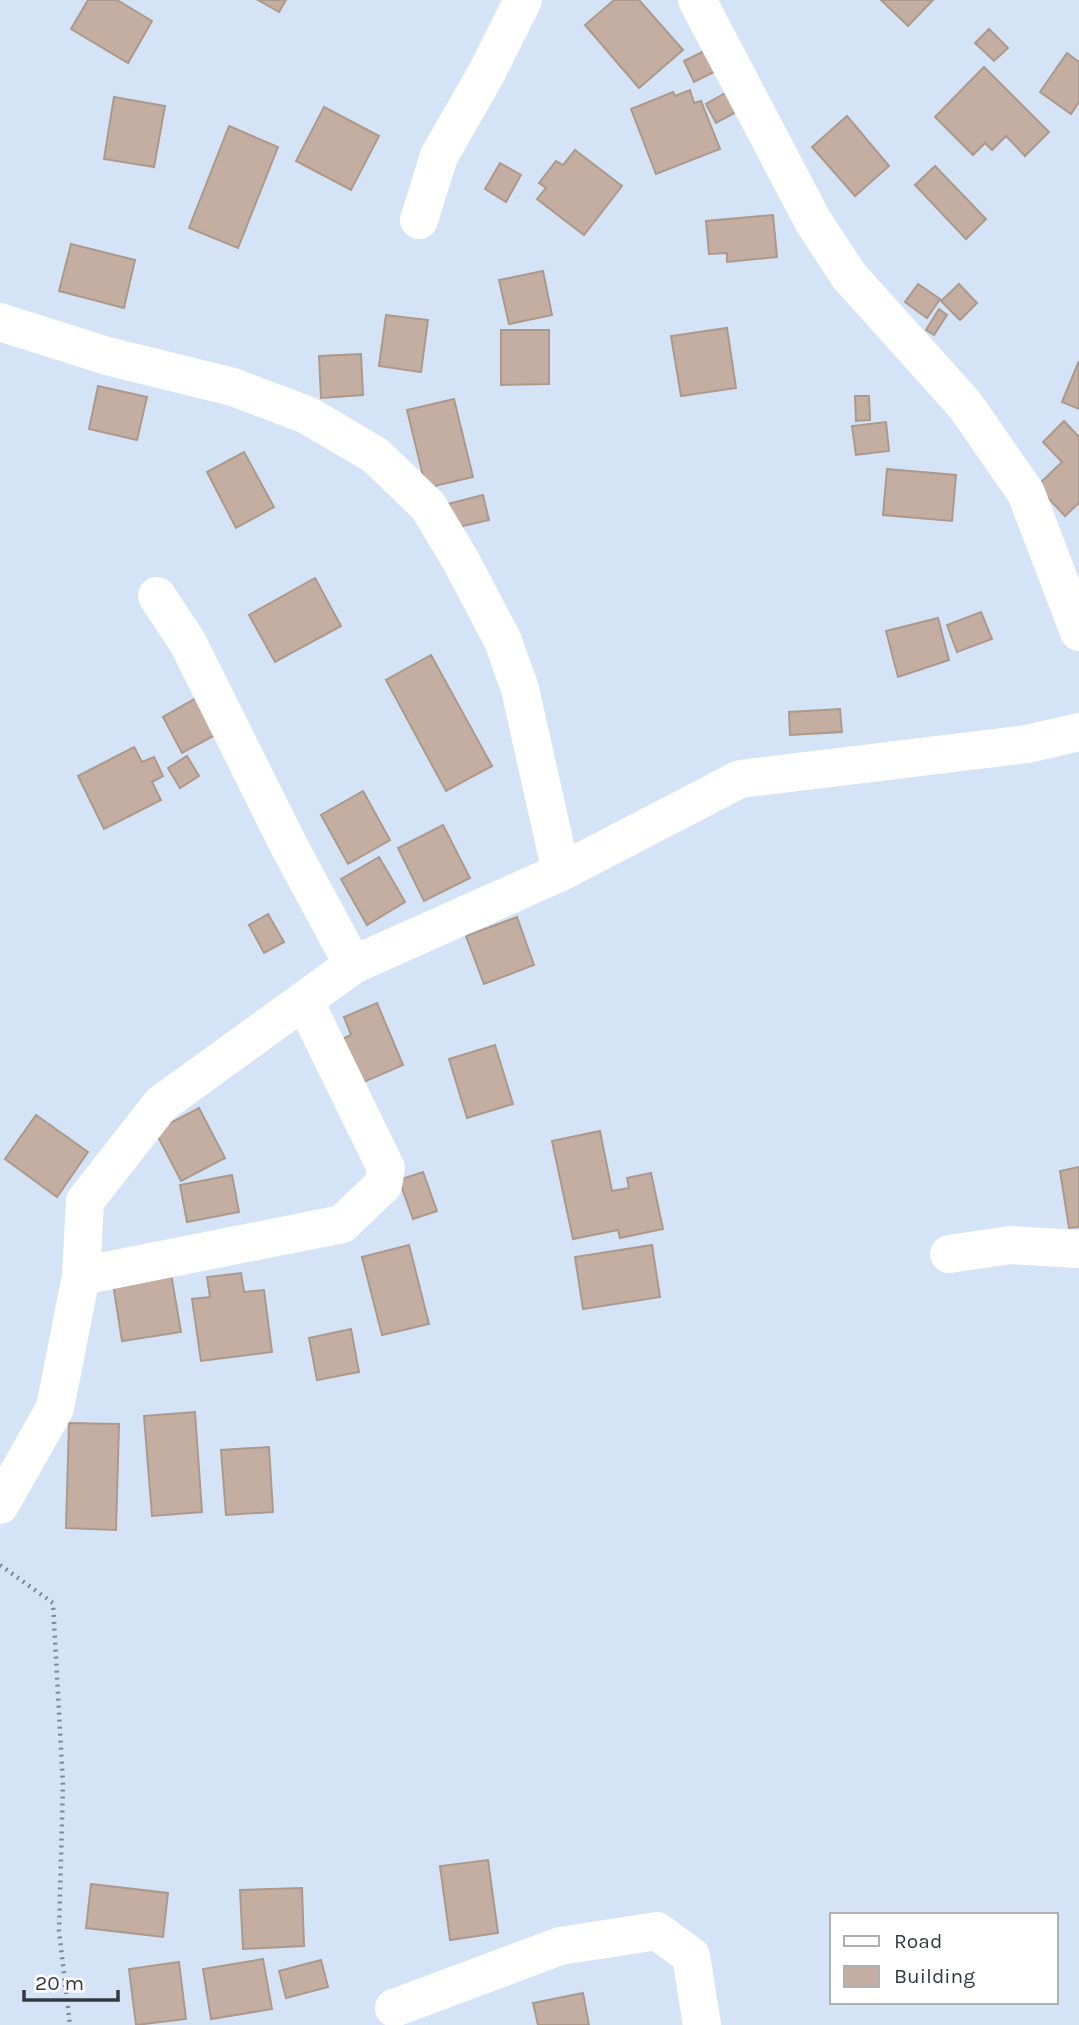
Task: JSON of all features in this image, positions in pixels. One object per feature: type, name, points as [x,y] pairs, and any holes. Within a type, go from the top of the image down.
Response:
[{"type":"street","points":[[419,220],[439,156],[486,74],[523,0]]},
{"type":"street","points":[[697,0],[813,221],[849,276],[965,405],[1026,494],[1079,632]]},
{"type":"street","points":[[0,322],[107,356],[233,387],[307,415],[375,455],[428,506],[503,640],[520,689],[562,872]]},
{"type":"street","points":[[157,596],[188,643],[289,846],[353,965]]},
{"type":"street","points":[[0,1505],[55,1408],[81,1276],[85,1201],[161,1104],[304,1000],[353,965],[562,872],[740,779],[1027,744],[1079,732]]},
{"type":"street","points":[[81,1276],[342,1224],[383,1185],[386,1168],[304,1000]]},
{"type":"street","points":[[949,1254],[1010,1245],[1079,1250]]},
{"type":"street","points":[[394,2008],[560,1946],[657,1931],[691,1956],[702,2025]]},
{"type":"path","points":[[0,1565],[54,1603],[62,1785],[58,1931],[70,2025]]},
{"type":"building","points":[[88,0],[117,0],[152,21],[128,63],[71,29]]},
{"type":"building","points":[[258,0],[286,0],[279,12]]},
{"type":"building","points":[[614,0],[639,0],[683,50],[639,88],[585,25]]},
{"type":"building","points":[[881,0],[933,0],[908,26]]},
{"type":"building","points":[[989,29],[1008,48],[994,61],[975,43]]},
{"type":"building","points":[[706,50],[716,71],[694,82],[684,61]]},
{"type":"building","points":[[1067,53],[1079,62],[1079,102],[1071,114],[1040,92]]},
{"type":"building","points":[[984,67],[1049,132],[1025,156],[1006,136],[992,150],[985,143],[973,155],[935,117]]},
{"type":"building","points":[[690,90],[694,103],[701,101],[720,149],[656,174],[631,109],[673,92],[675,96]]},
{"type":"building","points":[[727,92],[738,111],[716,123],[706,104]]},
{"type":"building","points":[[114,97],[165,106],[154,167],[104,159]]},
{"type":"building","points":[[324,107],[379,136],[351,190],[296,161]]},
{"type":"building","points":[[847,116],[889,166],[855,196],[812,147]]},
{"type":"building","points":[[229,126],[278,147],[238,248],[189,228]]},
{"type":"building","points":[[575,150],[622,186],[584,235],[537,199],[546,188],[539,183],[556,161],[563,165]]},
{"type":"building","points":[[500,163],[521,175],[506,202],[485,189]]},
{"type":"building","points":[[935,166],[986,219],[966,239],[915,185]]},
{"type":"building","points":[[773,215],[777,257],[727,262],[727,253],[709,254],[706,221]]},
{"type":"building","points":[[71,244],[135,260],[124,308],[59,291]]},
{"type":"building","points":[[543,271],[552,315],[509,324],[499,280]]},
{"type":"building","points":[[918,284],[940,299],[927,318],[905,302]]},
{"type":"building","points":[[959,284],[977,303],[960,320],[941,301]]},
{"type":"building","points":[[939,309],[947,315],[934,335],[926,330]]},
{"type":"building","points":[[386,315],[428,320],[421,372],[379,366]]},
{"type":"building","points":[[727,328],[736,388],[681,396],[671,336]]},
{"type":"building","points":[[501,330],[549,330],[549,384],[501,385]]},
{"type":"building","points":[[361,354],[363,395],[321,398],[319,356]]},
{"type":"building","points":[[1079,361],[1079,409],[1062,402]]},
{"type":"building","points":[[98,386],[147,397],[137,440],[89,429]]},
{"type":"building","points":[[855,396],[869,396],[870,420],[856,421]]},
{"type":"building","points":[[454,399],[473,477],[426,488],[407,410]]},
{"type":"building","points":[[1064,421],[1079,437],[1079,503],[1065,516],[1037,486],[1062,462],[1043,442]]},
{"type":"building","points":[[886,422],[889,451],[856,455],[852,426]]},
{"type":"building","points":[[244,452],[274,507],[236,528],[207,472]]},
{"type":"building","points":[[887,469],[956,475],[952,521],[883,515]]},
{"type":"building","points":[[483,495],[489,520],[450,529],[444,505]]},
{"type":"building","points":[[315,578],[341,626],[275,662],[249,615]]},
{"type":"building","points":[[981,612],[992,639],[957,652],[947,625]]},
{"type":"building","points":[[938,618],[949,660],[898,677],[886,631]]},
{"type":"building","points":[[431,655],[492,766],[446,791],[386,680]]},
{"type":"building","points":[[198,697],[217,734],[182,753],[163,717]]},
{"type":"building","points":[[840,709],[842,732],[790,735],[789,712]]},
{"type":"building","points":[[134,747],[142,762],[154,757],[163,776],[152,782],[161,800],[104,829],[78,776]]},
{"type":"building","points":[[187,756],[199,776],[180,788],[168,768]]},
{"type":"building","points":[[363,791],[390,840],[348,864],[321,815]]},
{"type":"building","points":[[443,825],[470,878],[424,901],[398,848]]},
{"type":"building","points":[[379,857],[405,902],[367,925],[341,879]]},
{"type":"building","points":[[268,914],[284,942],[264,953],[249,925]]},
{"type":"building","points":[[517,917],[534,965],[484,984],[466,936]]},
{"type":"building","points":[[377,1003],[403,1065],[359,1084],[340,1040],[351,1035],[344,1017]]},
{"type":"building","points":[[495,1045],[513,1104],[467,1118],[449,1059]]},
{"type":"building","points":[[199,1108],[225,1158],[181,1181],[155,1131]]},
{"type":"building","points":[[36,1115],[88,1152],[57,1197],[5,1159]]},
{"type":"building","points":[[600,1131],[612,1191],[629,1188],[627,1178],[651,1173],[663,1229],[620,1238],[618,1230],[573,1239],[552,1141]]},
{"type":"building","points":[[1079,1167],[1079,1227],[1069,1228],[1060,1171]]},
{"type":"building","points":[[423,1172],[437,1211],[413,1219],[399,1180]]},
{"type":"building","points":[[232,1175],[239,1212],[187,1222],[180,1185]]},
{"type":"building","points":[[409,1245],[429,1324],[382,1335],[362,1257]]},
{"type":"building","points":[[652,1245],[660,1297],[583,1309],[575,1257]]},
{"type":"building","points":[[170,1268],[181,1332],[122,1341],[112,1277]]},
{"type":"building","points":[[241,1273],[244,1292],[264,1290],[272,1352],[201,1361],[192,1299],[210,1297],[207,1277]]},
{"type":"building","points":[[351,1329],[359,1372],[317,1380],[309,1338]]},
{"type":"building","points":[[195,1412],[202,1512],[152,1516],[144,1416]]},
{"type":"building","points":[[69,1423],[119,1424],[116,1530],[66,1528]]},
{"type":"building","points":[[269,1447],[273,1512],[226,1515],[221,1450]]},
{"type":"building","points":[[488,1860],[498,1933],[450,1940],[440,1866]]},
{"type":"building","points":[[91,1884],[168,1893],[163,1937],[86,1928]]},
{"type":"building","points":[[302,1888],[304,1946],[243,1949],[240,1890]]},
{"type":"building","points":[[263,1959],[272,2009],[211,2019],[203,1969]]},
{"type":"building","points":[[321,1960],[328,1987],[286,1998],[279,1971]]},
{"type":"building","points":[[179,1962],[186,2019],[136,2025],[129,1969]]},
{"type":"building","points":[[583,1993],[589,2025],[538,2025],[533,2003]]}]
